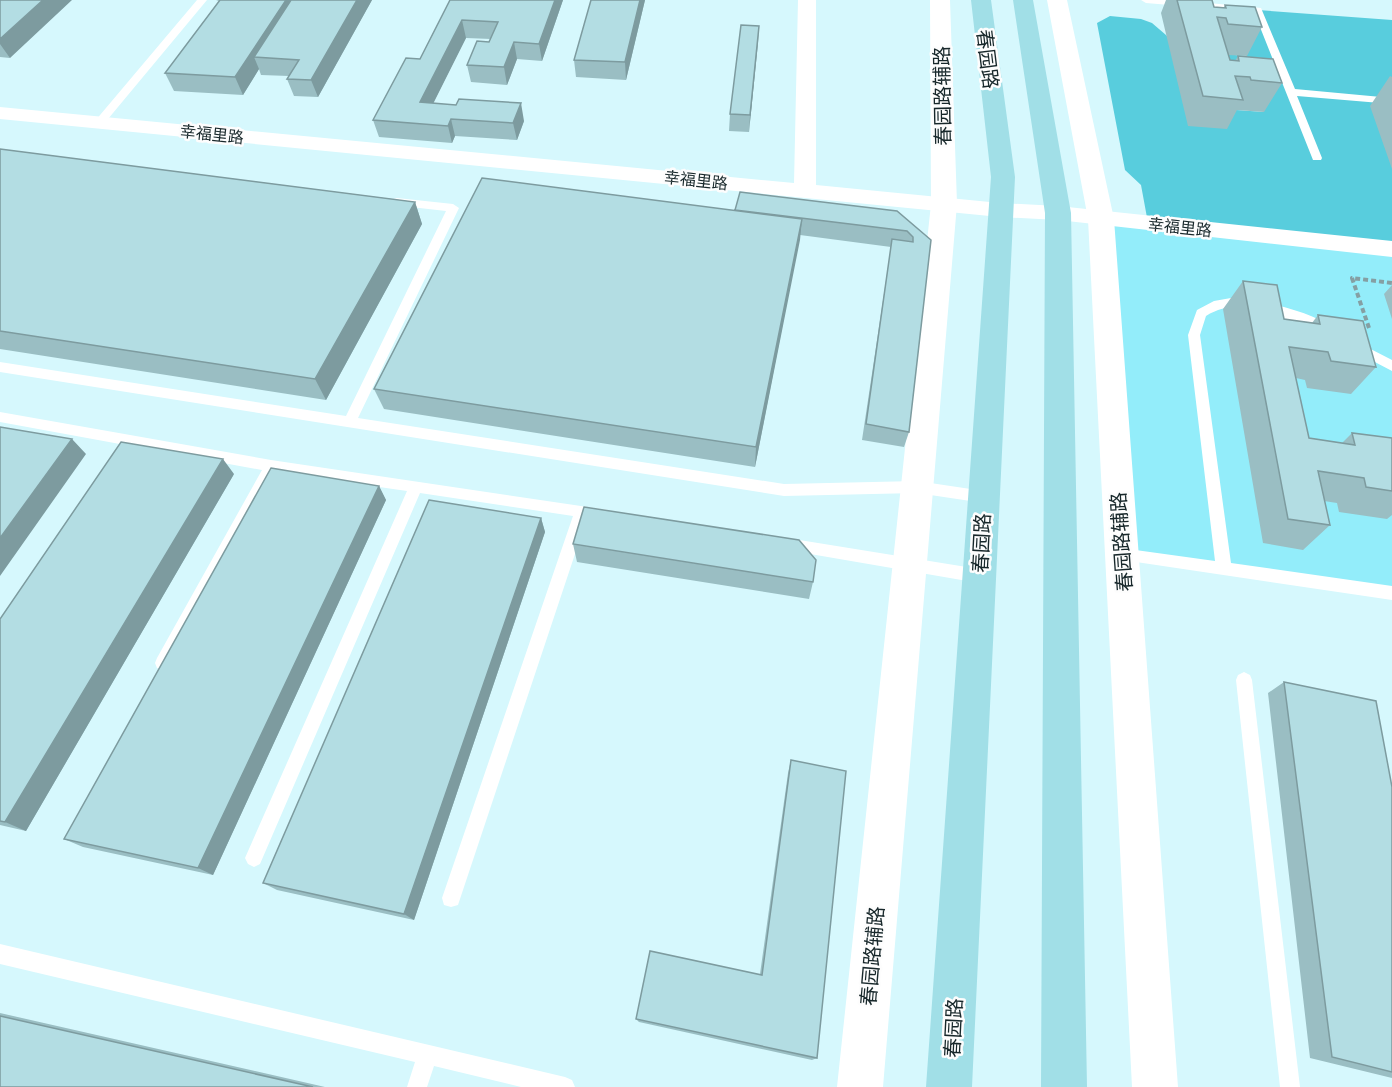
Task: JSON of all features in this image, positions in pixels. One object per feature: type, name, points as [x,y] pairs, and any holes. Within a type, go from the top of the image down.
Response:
[{"type":"main road","name":"春园路","points":[[949,1087],[1003,177],[981,0]]},
{"type":"main road","points":[[1023,0],[1058,213],[1064,1087]]},
{"type":"street","points":[[805,191],[807,0]]},
{"type":"street","name":"春园路辅路","points":[[860,1087],[944,204],[940,0]]},
{"type":"street","name":"春园路辅路","points":[[1057,0],[1101,219],[1155,1087]]},
{"type":"street","name":"幸福里路","points":[[0,113],[1000,210],[1058,213],[1392,249]]},
{"type":"lane","points":[[99,123],[202,0]]},
{"type":"lane","points":[[1146,0],[1258,10],[1317,158]]},
{"type":"lane","points":[[1290,92],[1392,100]]},
{"type":"lane","points":[[350,421],[453,208],[384,200]]},
{"type":"lane","points":[[1224,569],[1194,335],[1201,313],[1219,304],[1247,303],[1276,309],[1319,326],[1386,363]]},
{"type":"lane","points":[[0,367],[784,490],[916,487],[984,497]]},
{"type":"lane","points":[[0,417],[271,466],[617,516]]},
{"type":"lane","points":[[156,675],[271,466]]},
{"type":"lane","points":[[254,858],[416,487]]},
{"type":"lane","points":[[451,898],[582,511]]},
{"type":"lane","points":[[769,541],[979,576]]},
{"type":"lane","points":[[1121,554],[1392,593]]},
{"type":"lane","points":[[1244,680],[1290,1087]]},
{"type":"lane","points":[[0,954],[565,1087]]},
{"type":"lane","points":[[417,1087],[427,1055]]},
{"type":"path","points":[[1386,363],[1352,278],[1392,283]]},
{"type":"shaded area","points":[[1258,10],[1392,20],[1392,249],[1148,223],[1141,185],[1125,170],[1097,23],[1110,16],[1141,19],[1152,23],[1236,110],[1264,112],[1213,53],[1246,56]]},
{"type":"shaded area","points":[[1101,219],[1392,249],[1392,593],[1121,554]]},
{"type":"building","points":[[0,0],[43,0],[0,39]]},
{"type":"building","points":[[220,0],[286,0],[235,77],[165,73]]},
{"type":"building","points":[[291,0],[357,0],[311,80],[287,79],[299,60],[254,57]]},
{"type":"building","points":[[450,0],[555,0],[539,44],[514,42],[504,67],[467,65],[477,41],[489,42],[498,22],[462,20],[420,102],[456,105],[459,99],[521,103],[513,123],[451,119],[448,126],[373,120],[406,58],[420,59]]},
{"type":"building","points":[[591,0],[640,0],[625,62],[574,60]]},
{"type":"building","points":[[1177,0],[1212,0],[1214,7],[1226,8],[1225,5],[1255,7],[1262,27],[1228,24],[1226,18],[1217,17],[1230,60],[1239,61],[1238,56],[1273,59],[1282,83],[1235,76],[1243,100],[1203,96]]},
{"type":"building","points":[[741,25],[759,26],[750,115],[730,114]]},
{"type":"building","points":[[0,149],[415,202],[315,379],[0,331]]},
{"type":"building","points":[[482,178],[802,219],[756,447],[374,389]]},
{"type":"building","points":[[740,192],[897,211],[931,240],[909,432],[866,424],[892,239],[913,242],[913,237],[907,231],[735,210]]},
{"type":"building","points":[[1243,281],[1277,285],[1284,319],[1320,324],[1318,315],[1363,321],[1376,367],[1331,361],[1328,352],[1289,347],[1309,438],[1355,445],[1352,433],[1392,438],[1392,491],[1366,487],[1364,478],[1318,471],[1330,525],[1288,519]]},
{"type":"building","points":[[0,427],[72,439],[0,538]]},
{"type":"building","points":[[121,442],[223,459],[5,822],[0,821],[0,619]]},
{"type":"building","points":[[271,468],[379,486],[198,868],[64,839]]},
{"type":"building","points":[[429,500],[541,518],[404,914],[263,883]]},
{"type":"building","points":[[584,507],[799,540],[816,560],[813,582],[573,544]]},
{"type":"building","points":[[1284,682],[1376,701],[1392,787],[1392,1072],[1332,1057]]},
{"type":"building","points":[[791,760],[846,771],[817,1058],[636,1019],[650,951],[762,975]]},
{"type":"building","points":[[0,1016],[313,1087],[0,1087]]}]
